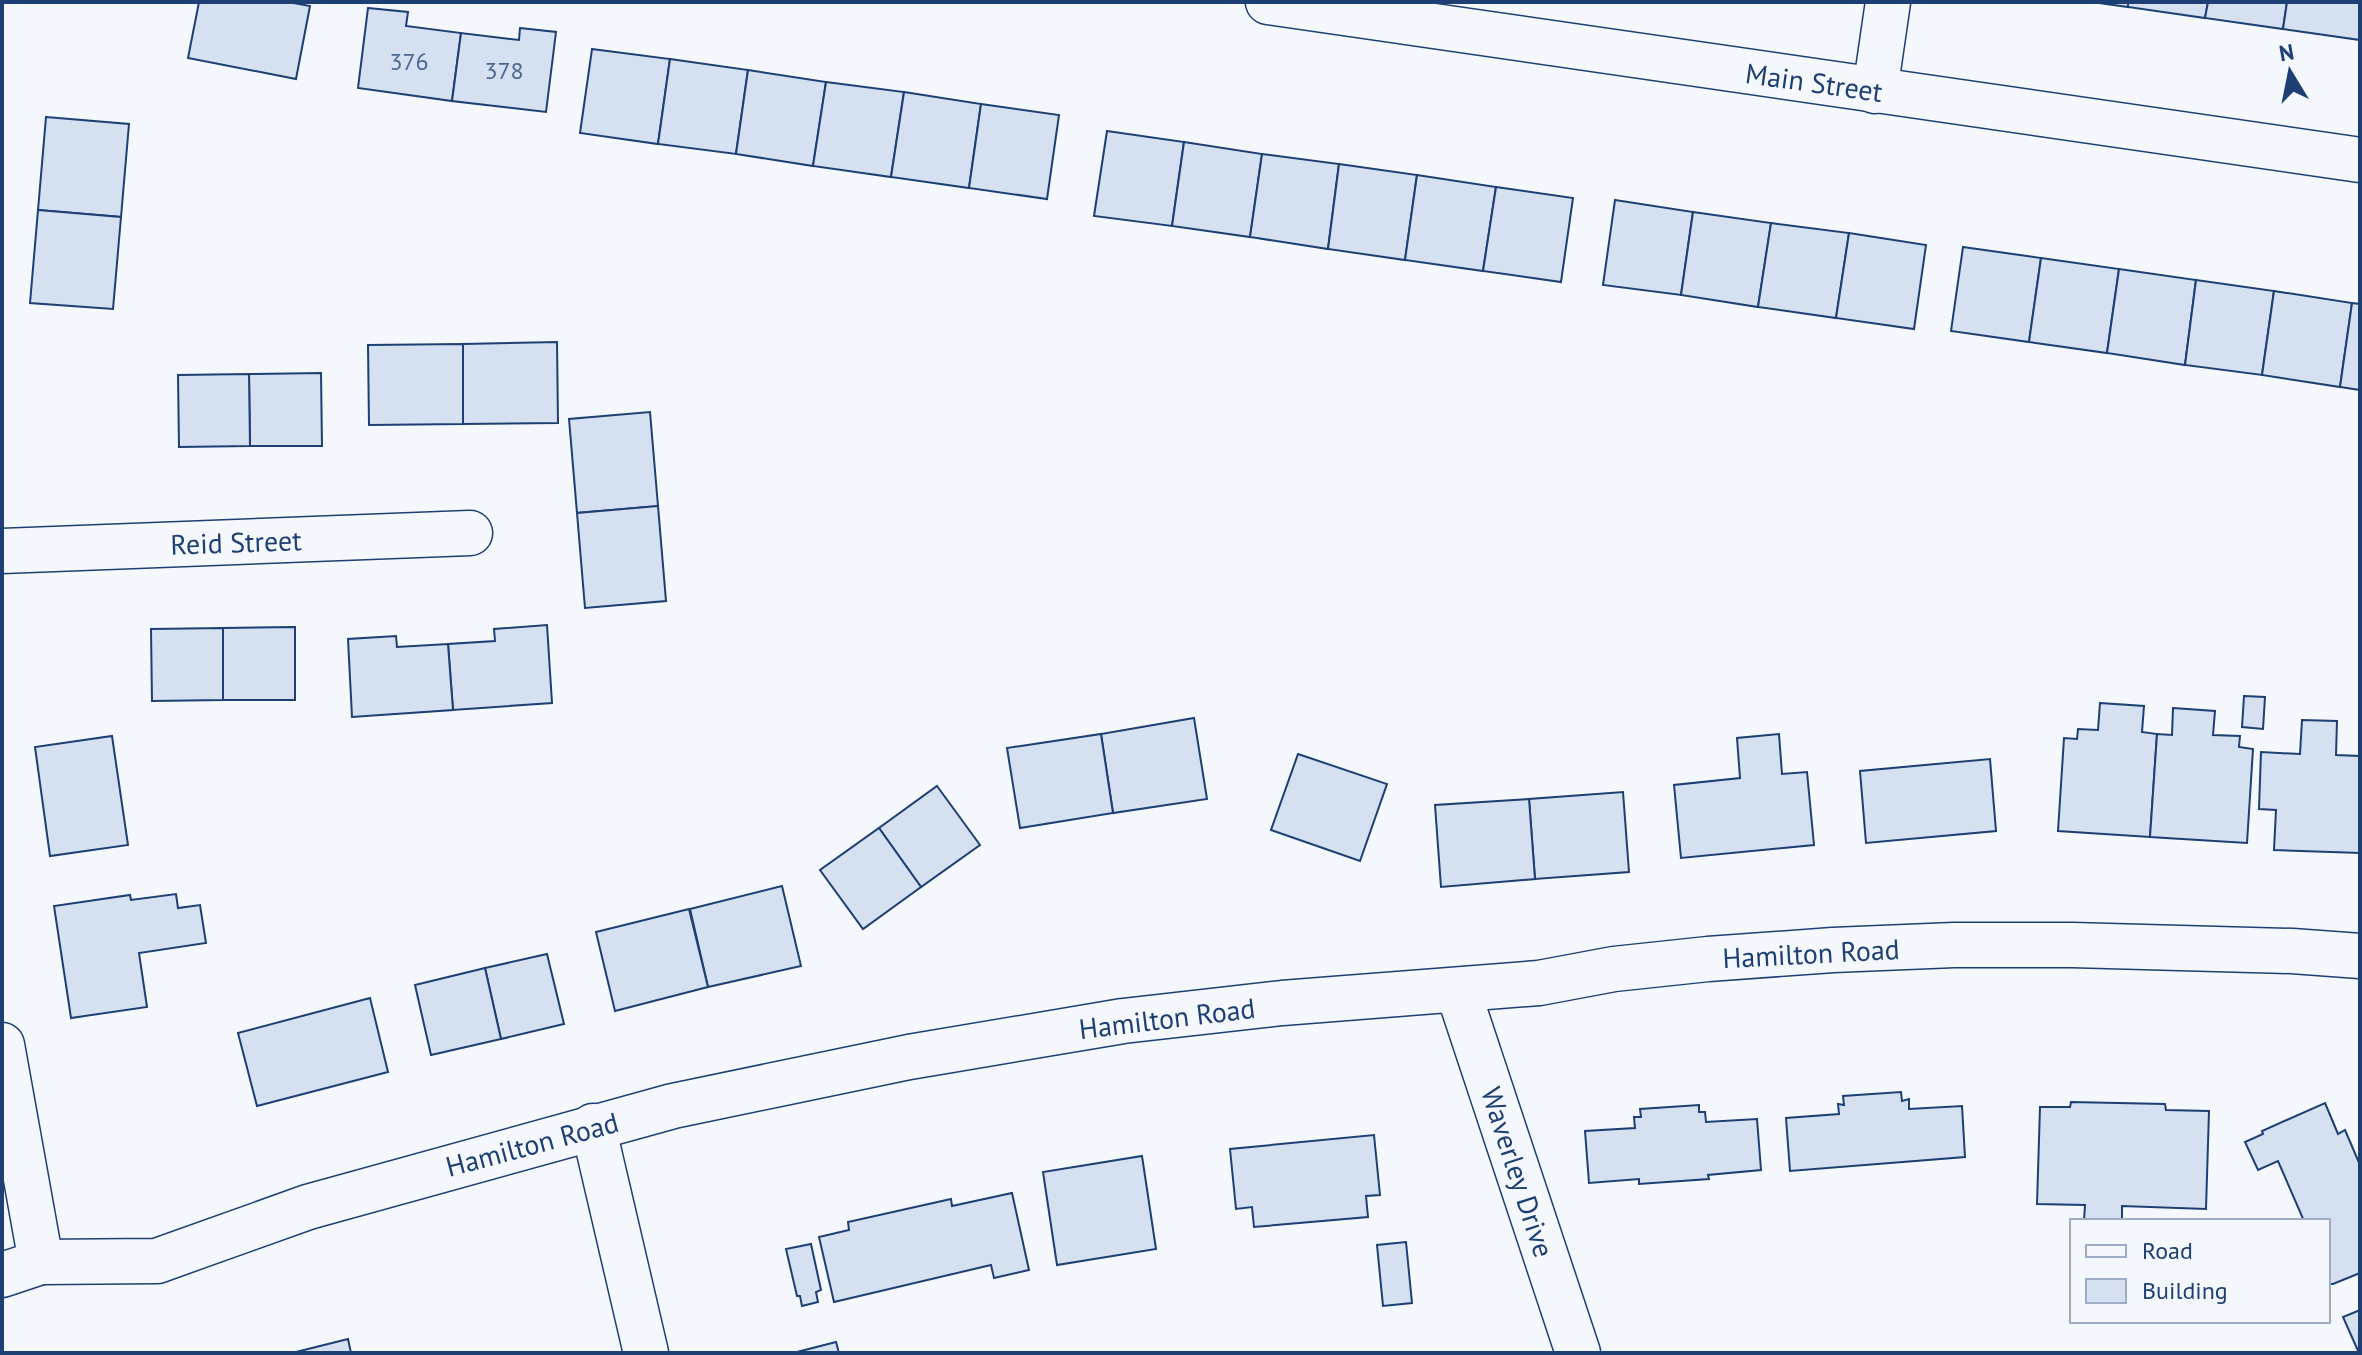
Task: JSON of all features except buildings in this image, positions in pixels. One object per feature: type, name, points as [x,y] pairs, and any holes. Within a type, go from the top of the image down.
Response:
[{"type":"street","name":"Main Street","points":[[1268,2],[2360,160]]},
{"type":"street","points":[[1875,91],[1888,2]]},
{"type":"street","name":"Reid Street","points":[[2,551],[470,533]]},
{"type":"street","name":"Hamilton Road","points":[[21,1268],[157,1261],[308,1207],[593,1126],[702,1099],[909,1057],[1123,1021],[1282,1003],[1539,983],[1614,969],[1708,959],[1939,945],[2072,945],[2292,951],[2360,956]]},
{"type":"street","name":"Waverley Drive","points":[[1458,991],[1578,1353]]},
{"type":"street","points":[[2,1045],[21,1268]]},
{"type":"street","points":[[593,1126],[646,1353]]}]
